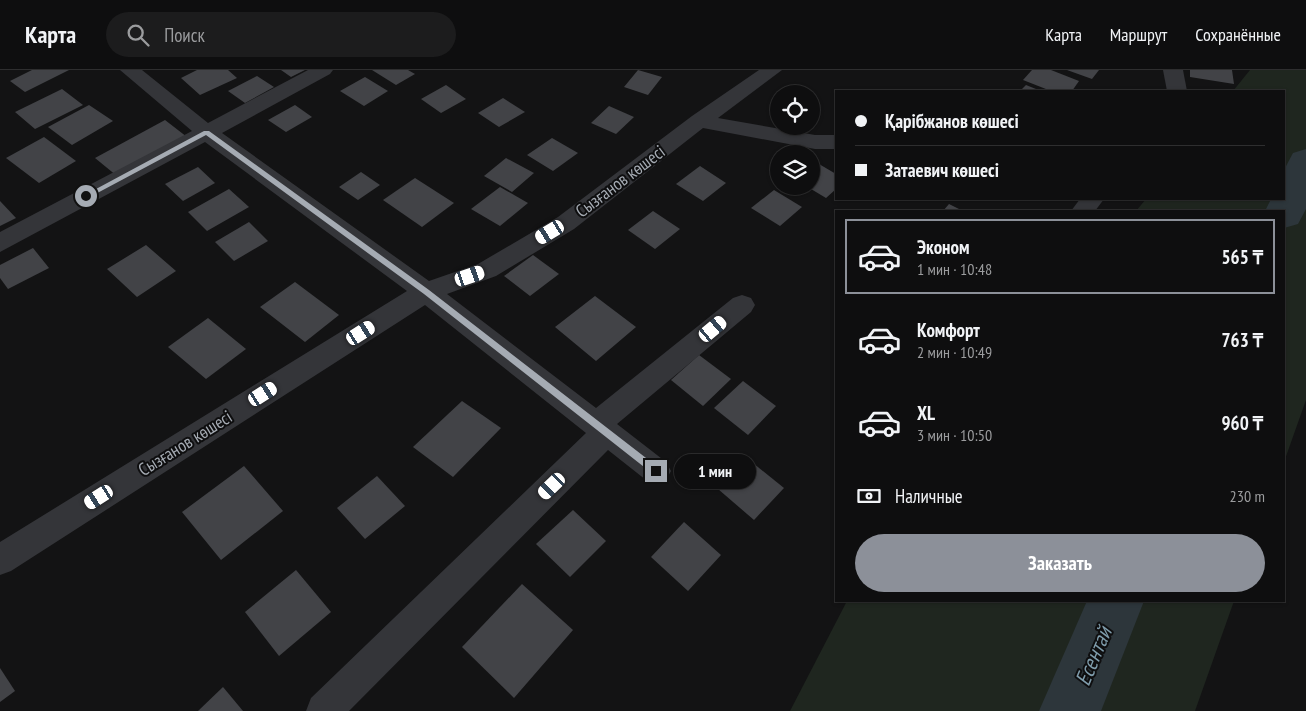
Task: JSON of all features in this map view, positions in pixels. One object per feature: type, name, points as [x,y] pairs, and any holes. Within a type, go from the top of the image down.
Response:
[{"type":"street","points":[[130,70],[206,132],[426,292],[656,471]]},
{"type":"street","points":[[0,242],[323,70]]},
{"type":"street","name":"Сызғанов көшесі","points":[[0,560],[426,292],[487,270],[566,223],[699,121],[772,70]]},
{"type":"street","points":[[1173,70],[1177,90]]},
{"type":"street","points":[[699,121],[816,142],[835,142]]},
{"type":"street","points":[[1083,210],[1092,200]]},
{"type":"street","points":[[324,711],[602,428],[742,305]]},
{"type":"shaded area","points":[[1250,70],[1306,70],[1306,400],[1285,459],[1285,210],[1137,210],[1145,200],[1285,200],[1285,90],[1234,90]]},
{"type":"shaded area","points":[[846,602],[1234,602],[1195,711],[790,711]]},
{"type":"building","points":[[32,70],[69,70],[25,92],[10,81]]},
{"type":"building","points":[[197,70],[228,70],[237,78],[200,95],[181,78]]},
{"type":"building","points":[[281,70],[305,70],[291,77]]},
{"type":"building","points":[[372,70],[408,70],[415,74],[396,85]]},
{"type":"building","points":[[638,70],[662,77],[648,95],[624,87]]},
{"type":"building","points":[[1032,70],[1051,70],[1079,81],[1073,90],[1048,90],[1023,80]]},
{"type":"building","points":[[1067,70],[1099,70],[1092,79]]},
{"type":"building","points":[[1190,70],[1232,70],[1234,84],[1190,77]]},
{"type":"building","points":[[257,76],[274,87],[245,103],[228,91]]},
{"type":"building","points":[[365,77],[388,91],[364,106],[340,91]]},
{"type":"building","points":[[446,85],[466,99],[441,113],[421,99]]},
{"type":"building","points":[[1026,85],[1038,90],[1021,90]]},
{"type":"building","points":[[62,89],[83,105],[35,129],[15,112]]},
{"type":"building","points":[[503,98],[525,112],[499,127],[478,113]]},
{"type":"building","points":[[89,105],[113,121],[72,145],[48,127]]},
{"type":"building","points":[[295,105],[312,117],[286,132],[268,120]]},
{"type":"building","points":[[609,106],[634,117],[616,134],[591,123]]},
{"type":"building","points":[[165,120],[187,137],[117,176],[95,158]]},
{"type":"building","points":[[44,137],[76,161],[39,183],[6,158]]},
{"type":"building","points":[[552,138],[578,153],[553,171],[527,155]]},
{"type":"building","points":[[506,158],[534,173],[512,192],[484,176]]},
{"type":"building","points":[[820,165],[835,173],[835,190],[826,198],[820,194]]},
{"type":"building","points":[[700,166],[726,183],[703,201],[676,184]]},
{"type":"building","points":[[198,167],[215,183],[183,201],[165,184]]},
{"type":"building","points":[[361,172],[380,185],[358,200],[339,187]]},
{"type":"building","points":[[415,178],[454,203],[422,227],[383,200]]},
{"type":"building","points":[[500,187],[528,203],[500,226],[471,209]]},
{"type":"building","points":[[229,189],[249,207],[207,231],[188,212]]},
{"type":"building","points":[[770,193],[770,195],[782,195],[802,207],[780,226],[751,208]]},
{"type":"building","points":[[0,201],[16,218],[0,226]]},
{"type":"building","points":[[949,204],[961,210],[944,210]]},
{"type":"building","points":[[653,211],[680,229],[655,249],[628,230]]},
{"type":"building","points":[[249,222],[268,241],[234,261],[215,242]]},
{"type":"building","points":[[146,245],[176,271],[137,297],[107,269]]},
{"type":"building","points":[[33,248],[49,268],[8,289],[0,278],[0,265]]},
{"type":"building","points":[[533,255],[559,274],[530,296],[504,276]]},
{"type":"building","points":[[295,282],[339,315],[305,342],[260,307]]},
{"type":"building","points":[[595,296],[636,327],[596,361],[555,327]]},
{"type":"building","points":[[208,318],[246,349],[206,379],[168,347]]},
{"type":"building","points":[[699,355],[731,379],[703,406],[671,380]]},
{"type":"building","points":[[743,381],[776,406],[748,435],[714,408]]},
{"type":"building","points":[[462,401],[501,428],[453,477],[413,447]]},
{"type":"building","points":[[748,459],[784,488],[754,520],[718,489]]},
{"type":"building","points":[[244,466],[283,511],[221,560],[182,512]]},
{"type":"building","points":[[377,476],[405,506],[365,539],[337,508]]},
{"type":"building","points":[[573,510],[606,541],[570,577],[536,544]]},
{"type":"building","points":[[684,522],[721,555],[688,591],[651,557]]},
{"type":"building","points":[[296,570],[331,612],[279,656],[245,612]]},
{"type":"building","points":[[522,584],[573,630],[514,698],[462,647]]},
{"type":"building","points":[[0,668],[15,691],[0,702]]},
{"type":"building","points":[[223,687],[243,711],[198,711]]},
{"type":"waterway","name":"Есентай","points":[[1285,212],[1306,162]]},
{"type":"waterway","name":"Есентай","points":[[1070,711],[1116,602]]},
{"type":"route","points":[[86,196],[206,132],[426,292],[656,471]]}]
